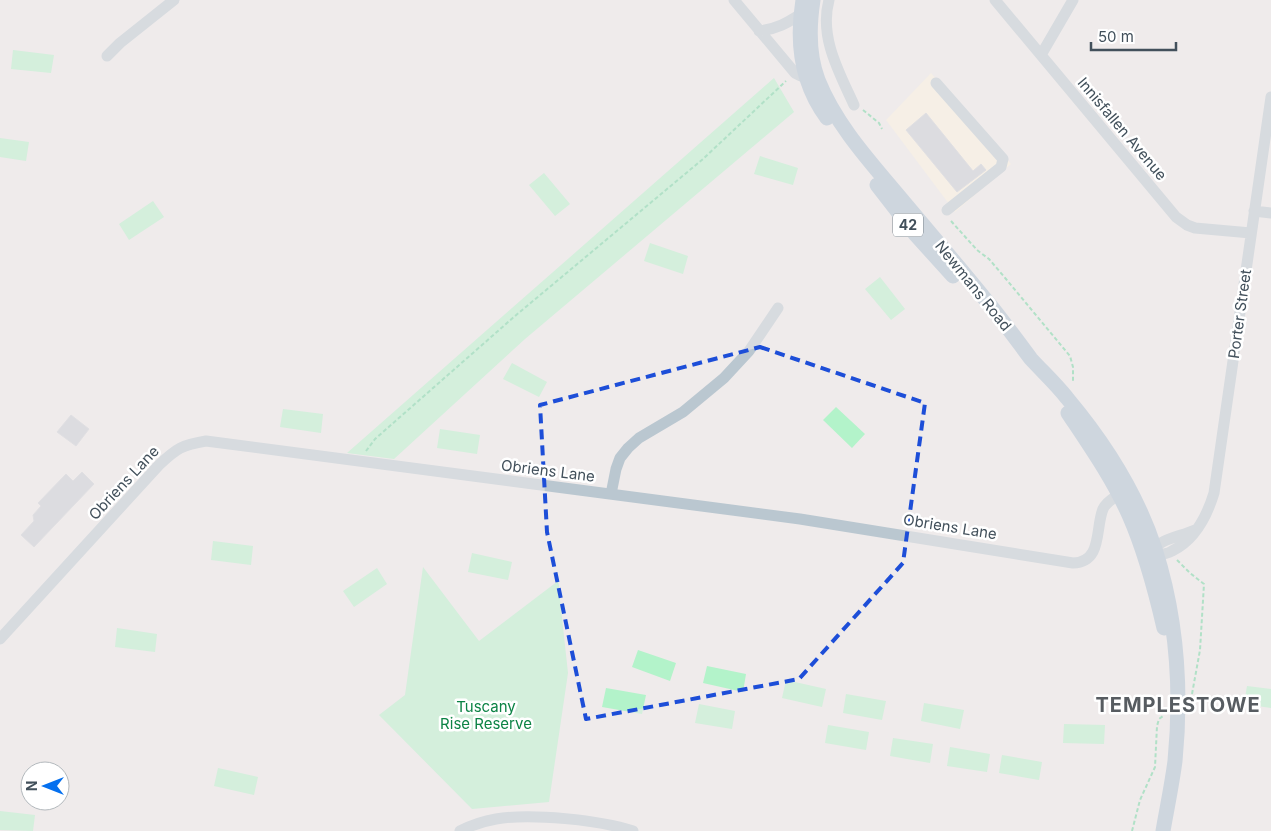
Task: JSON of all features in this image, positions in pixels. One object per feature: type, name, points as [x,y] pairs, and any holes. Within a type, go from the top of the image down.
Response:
[{"type":"main road","name":"42","points":[[806,76],[812,56],[810,39],[813,0]]},
{"type":"main road","name":"42","points":[[802,7],[799,43],[806,76]]},
{"type":"main road","name":"Newmans Road","points":[[806,76],[827,99],[851,138],[986,300],[1044,374],[1089,426],[1108,454],[1123,492],[1141,515],[1153,552]]},
{"type":"main road","name":"42","points":[[1153,552],[1173,624],[1178,672],[1175,763],[1163,831]]},
{"type":"street","points":[[107,56],[120,43],[174,0]]},
{"type":"street","name":"Newmans Road","points":[[734,0],[760,31],[806,76]]},
{"type":"street","points":[[829,0],[826,17],[829,45],[854,106]]},
{"type":"street","name":"Innisfallen Avenue","points":[[995,0],[1181,222],[1195,228],[1251,233]]},
{"type":"street","points":[[1041,55],[1073,0]]},
{"type":"street","points":[[760,31],[780,27],[802,7]]},
{"type":"street","points":[[936,83],[1003,159],[1001,167],[947,210]]},
{"type":"street","name":"Porter Street","points":[[1153,552],[1171,552],[1187,542],[1205,519],[1214,493],[1271,96]]},
{"type":"street","points":[[1254,211],[1271,213]]},
{"type":"street","points":[[610,494],[620,458],[628,448],[638,438],[683,412],[724,378],[749,351],[778,308]]},
{"type":"street","name":"Obriens Lane","points":[[0,639],[159,465],[173,452],[187,444],[206,441],[800,519],[1074,563],[1082,563],[1089,558],[1094,549],[1103,508],[1123,492]]},
{"type":"street","points":[[460,831],[477,823],[496,819],[537,817],[620,826],[633,831]]},
{"type":"path","points":[[358,462],[375,439],[516,316],[703,159],[806,76]]},
{"type":"path","points":[[854,106],[879,123],[882,129]]},
{"type":"highlighted area","points":[[760,347],[925,403],[903,563],[799,679],[586,719],[547,532],[540,405]]},
{"type":"shaded area","points":[[931,73],[1011,164],[955,212],[886,120]]},
{"type":"green space","points":[[13,50],[54,55],[51,73],[11,69]]},
{"type":"green space","points":[[774,78],[794,112],[525,339],[394,459],[347,453]]},
{"type":"green space","points":[[0,138],[29,142],[26,161],[0,157]]},
{"type":"green space","points":[[760,156],[798,168],[793,185],[754,174]]},
{"type":"green space","points":[[544,173],[570,204],[555,216],[529,185]]},
{"type":"green space","points":[[153,201],[164,217],[129,240],[119,224]]},
{"type":"green space","points":[[650,243],[688,256],[683,274],[644,261]]},
{"type":"green space","points":[[880,277],[905,309],[891,320],[865,289]]},
{"type":"green space","points":[[512,363],[547,382],[539,397],[503,379]]},
{"type":"green space","points":[[836,407],[865,434],[852,448],[823,420]]},
{"type":"green space","points":[[283,409],[323,414],[321,433],[280,427]]},
{"type":"green space","points":[[440,429],[480,435],[477,454],[437,448]]},
{"type":"green space","points":[[213,541],[253,546],[251,565],[211,560]]},
{"type":"green space","points":[[472,553],[512,562],[508,580],[468,572]]},
{"type":"green space","name":"Tuscany Rise Reserve","points":[[423,567],[479,641],[558,581],[568,673],[549,802],[472,809],[379,715],[405,695]]},
{"type":"green space","points":[[377,568],[387,584],[354,607],[343,591]]},
{"type":"green space","points":[[117,628],[157,634],[155,652],[115,647]]},
{"type":"green space","points":[[638,650],[676,663],[670,681],[632,667]]},
{"type":"green space","points":[[707,666],[746,674],[743,692],[703,683]]},
{"type":"green space","points":[[786,680],[826,689],[822,707],[782,698]]},
{"type":"green space","points":[[1247,686],[1271,689],[1271,708],[1244,704]]},
{"type":"green space","points":[[606,688],[646,695],[642,714],[602,707]]},
{"type":"green space","points":[[846,694],[886,701],[882,720],[843,713]]},
{"type":"green space","points":[[924,703],[964,710],[960,729],[921,721]]},
{"type":"green space","points":[[699,704],[735,711],[732,729],[695,723]]},
{"type":"green space","points":[[1064,724],[1105,725],[1104,744],[1063,743]]},
{"type":"green space","points":[[828,725],[869,732],[866,750],[825,743]]},
{"type":"green space","points":[[893,738],[933,744],[930,763],[890,756]]},
{"type":"green space","points":[[950,747],[990,754],[987,772],[947,766]]},
{"type":"green space","points":[[1002,755],[1042,762],[1039,780],[999,773]]},
{"type":"green space","points":[[218,768],[258,777],[254,795],[214,786]]},
{"type":"green space","points":[[0,811],[35,815],[33,831],[0,830]]},
{"type":"building","points":[[926,113],[973,171],[981,164],[986,170],[957,192],[906,130]]},
{"type":"building","points":[[71,415],[89,429],[76,446],[57,432]]},
{"type":"building","points":[[82,472],[94,484],[34,547],[21,535],[34,521],[33,515],[41,506],[38,503],[66,474],[73,481]]},
{"type":"district","name":"TEMPLESTOWE","points":[[1178,705]]}]
